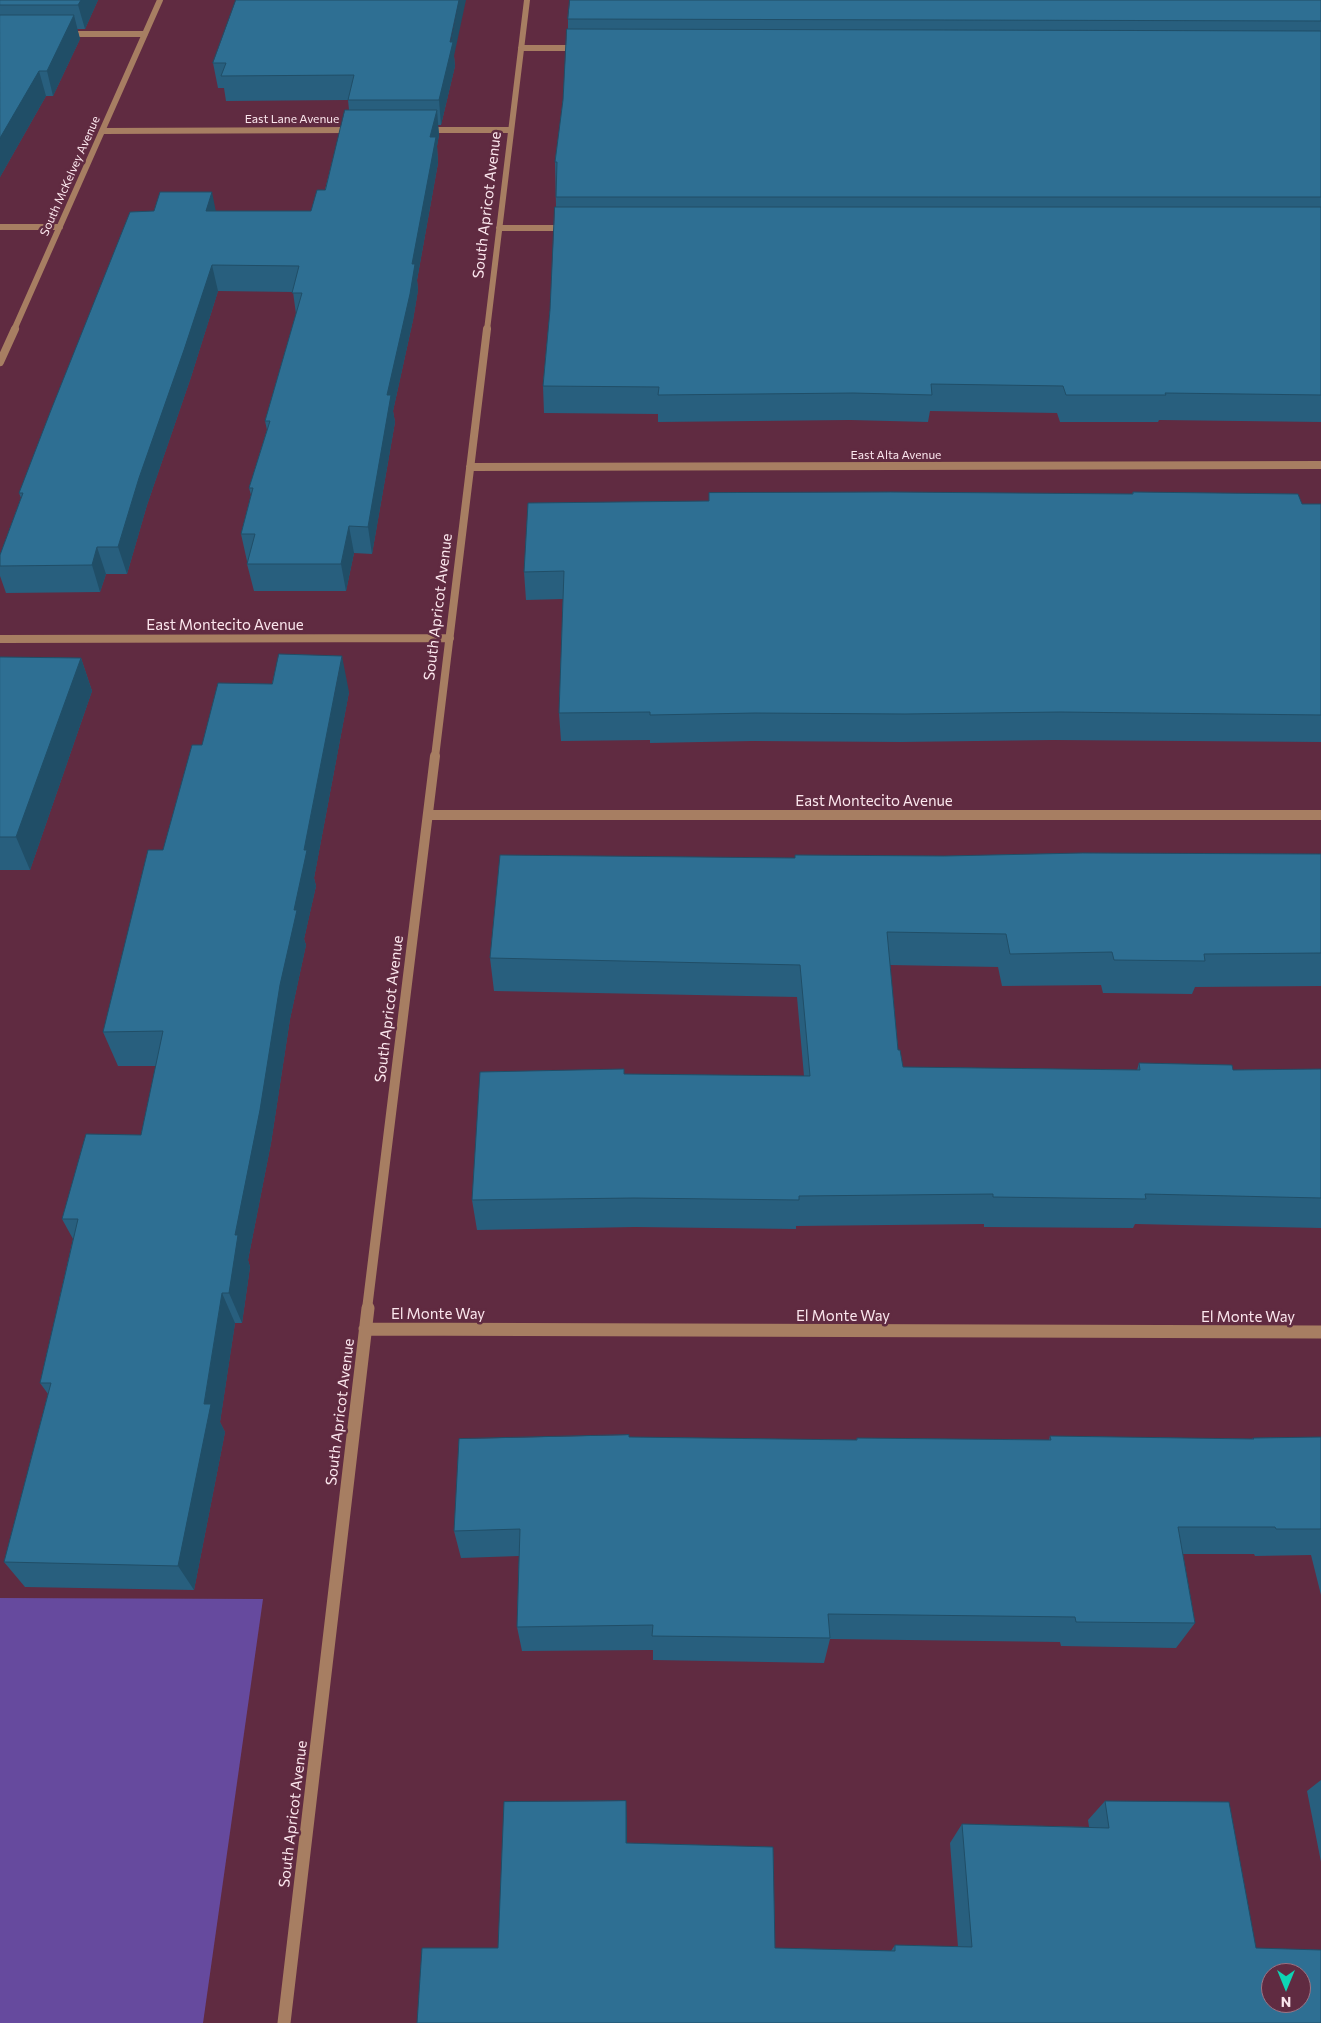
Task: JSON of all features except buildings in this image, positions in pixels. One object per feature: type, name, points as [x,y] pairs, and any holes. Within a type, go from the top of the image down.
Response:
[{"type":"street","name":"South McKelvey Avenue","points":[[0,362],[160,0]]},
{"type":"street","name":"South Apricot Avenue","points":[[284,2023],[365,1329],[527,0]]},
{"type":"street","points":[[58,34],[145,34]]},
{"type":"street","points":[[521,48],[581,48]]},
{"type":"street","name":"East Lane Avenue","points":[[102,131],[362,130]]},
{"type":"street","points":[[422,130],[512,130]]},
{"type":"street","points":[[0,227],[60,227]]},
{"type":"street","points":[[499,228],[578,228]]},
{"type":"street","name":"East Alta Avenue","points":[[470,467],[1321,465]]},
{"type":"street","name":"East Montecito Avenue","points":[[0,639],[450,638]]},
{"type":"street","name":"East Montecito Avenue","points":[[428,815],[1321,814]]},
{"type":"street","name":"El Monte Way","points":[[365,1329],[1321,1332]]},
{"type":"shaded area","points":[[0,1598],[263,1599],[203,2023],[0,2023]]}]
